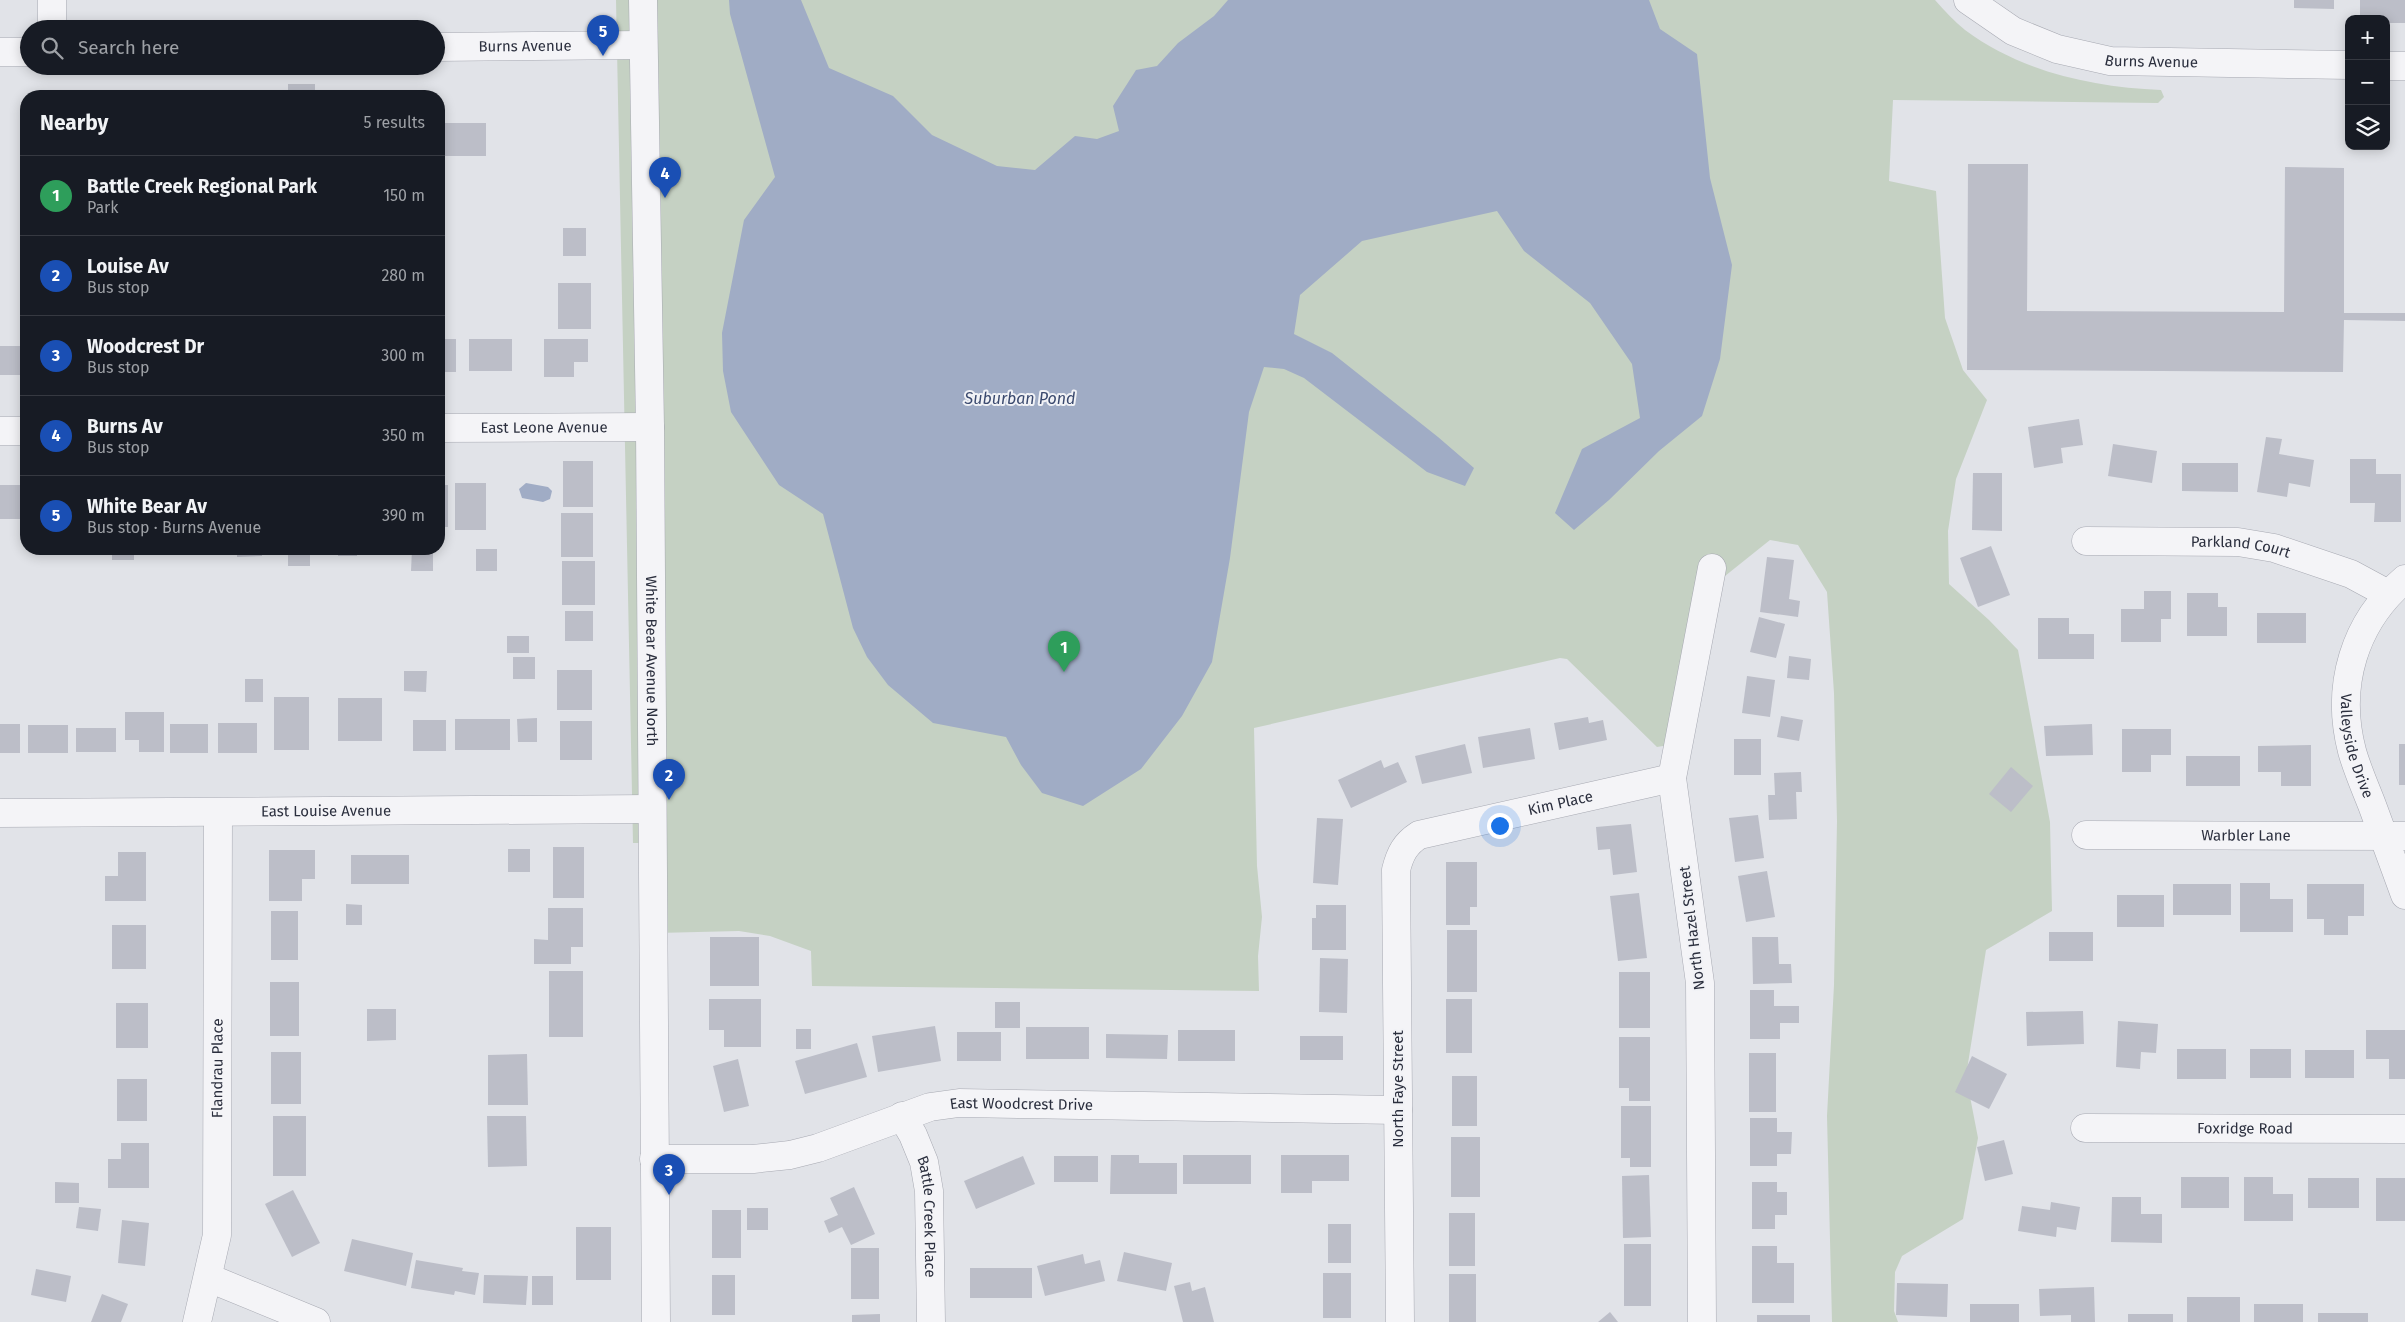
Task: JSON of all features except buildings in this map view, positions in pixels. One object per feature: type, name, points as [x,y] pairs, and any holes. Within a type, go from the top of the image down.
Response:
[{"type":"street","points":[[52,0],[52,20]]},
{"type":"street","name":"White Bear Avenue North","points":[[642,0],[650,427],[656,1322]]},
{"type":"street","name":"Burns Avenue","points":[[1968,0],[2013,31],[2033,40],[2057,49],[2110,61],[2345,65]]},
{"type":"street","name":"Burns Avenue","points":[[445,47],[642,45]]},
{"type":"street","points":[[0,52],[20,52]]},
{"type":"street","points":[[2390,66],[2405,66]]},
{"type":"street","name":"East Leone Avenue","points":[[445,428],[650,427]]},
{"type":"street","points":[[0,431],[20,431]]},
{"type":"street","name":"Parkland Court","points":[[2086,541],[2238,542],[2274,548],[2351,574],[2396,586]]},
{"type":"street","name":"North Hazel Street","points":[[1702,1322],[1700,983],[1672,778],[1712,568]]},
{"type":"street","name":"Valleyside Drive","points":[[2396,586],[2371,615],[2360,637],[2350,665],[2346,694],[2346,723],[2352,752],[2394,836],[2405,895]]},
{"type":"street","name":"Kim Place","points":[[1400,856],[1407,843],[1419,835],[1672,778]]},
{"type":"street","name":"East Louise Avenue","points":[[0,813],[652,809]]},
{"type":"street","name":"Flandrau Place","points":[[197,1322],[217,1235],[218,813]]},
{"type":"street","name":"Warbler Lane","points":[[2086,835],[2394,836]]},
{"type":"street","name":"North Faye Street","points":[[1400,856],[1396,870],[1400,1322]]},
{"type":"street","name":"East Woodcrest Drive","points":[[654,1159],[753,1159],[790,1155],[818,1148],[930,1107],[959,1103],[1398,1110]]},
{"type":"street","name":"Battle Creek Place","points":[[902,1116],[913,1135],[924,1162],[929,1191],[931,1322]]},
{"type":"street","name":"Foxridge Road","points":[[2086,1128],[2405,1129]]},
{"type":"street","points":[[208,1278],[316,1322]]},
{"type":"green space","points":[[616,0],[1935,0],[1965,30],[1987,45],[2034,67],[2084,81],[2161,90],[2164,97],[2158,103],[1893,100],[1889,181],[1936,191],[1945,318],[1963,370],[1987,400],[1956,479],[1948,531],[1949,584],[1989,620],[2018,650],[2050,822],[2052,911],[1986,950],[1966,1076],[1978,1138],[1963,1219],[1902,1256],[1895,1272],[1894,1311],[1898,1322],[1832,1322],[1827,1116],[1834,985],[1837,821],[1834,693],[1827,592],[1798,545],[1770,540],[1710,588],[1691,741],[1657,747],[1567,659],[1560,658],[1254,728],[1257,866],[1262,917],[1258,956],[1259,991],[812,986],[811,951],[770,936],[739,931],[657,933],[654,843],[633,843]]},
{"type":"water","name":"Suburban Pond","points":[[729,0],[801,0],[829,68],[893,96],[932,135],[997,166],[1035,170],[1075,136],[1097,139],[1119,131],[1113,106],[1136,70],[1157,66],[1178,43],[1214,16],[1228,0],[1649,0],[1660,29],[1697,54],[1710,178],[1732,265],[1720,359],[1702,416],[1659,451],[1609,500],[1574,530],[1555,513],[1582,449],[1640,418],[1632,364],[1590,303],[1524,251],[1497,211],[1362,241],[1300,295],[1294,334],[1332,353],[1474,468],[1465,486],[1427,472],[1304,378],[1284,369],[1264,367],[1249,412],[1230,558],[1212,662],[1182,716],[1141,769],[1083,806],[1042,793],[1021,765],[1006,737],[933,723],[888,685],[867,657],[853,628],[823,514],[779,485],[731,412],[723,371],[722,333],[744,220],[775,177],[730,14]]},
{"type":"water","points":[[526,483],[548,487],[552,491],[550,499],[543,502],[522,498],[519,489]]},
{"type":"place","name":"White Bear Av","points":[[603,56]]},
{"type":"place","name":"Burns Av","points":[[665,198]]},
{"type":"place","name":"Battle Creek Regional Park","points":[[1064,672]]},
{"type":"place","name":"Louise Av","points":[[669,800]]},
{"type":"place","name":"Woodcrest Dr","points":[[669,1195]]}]
